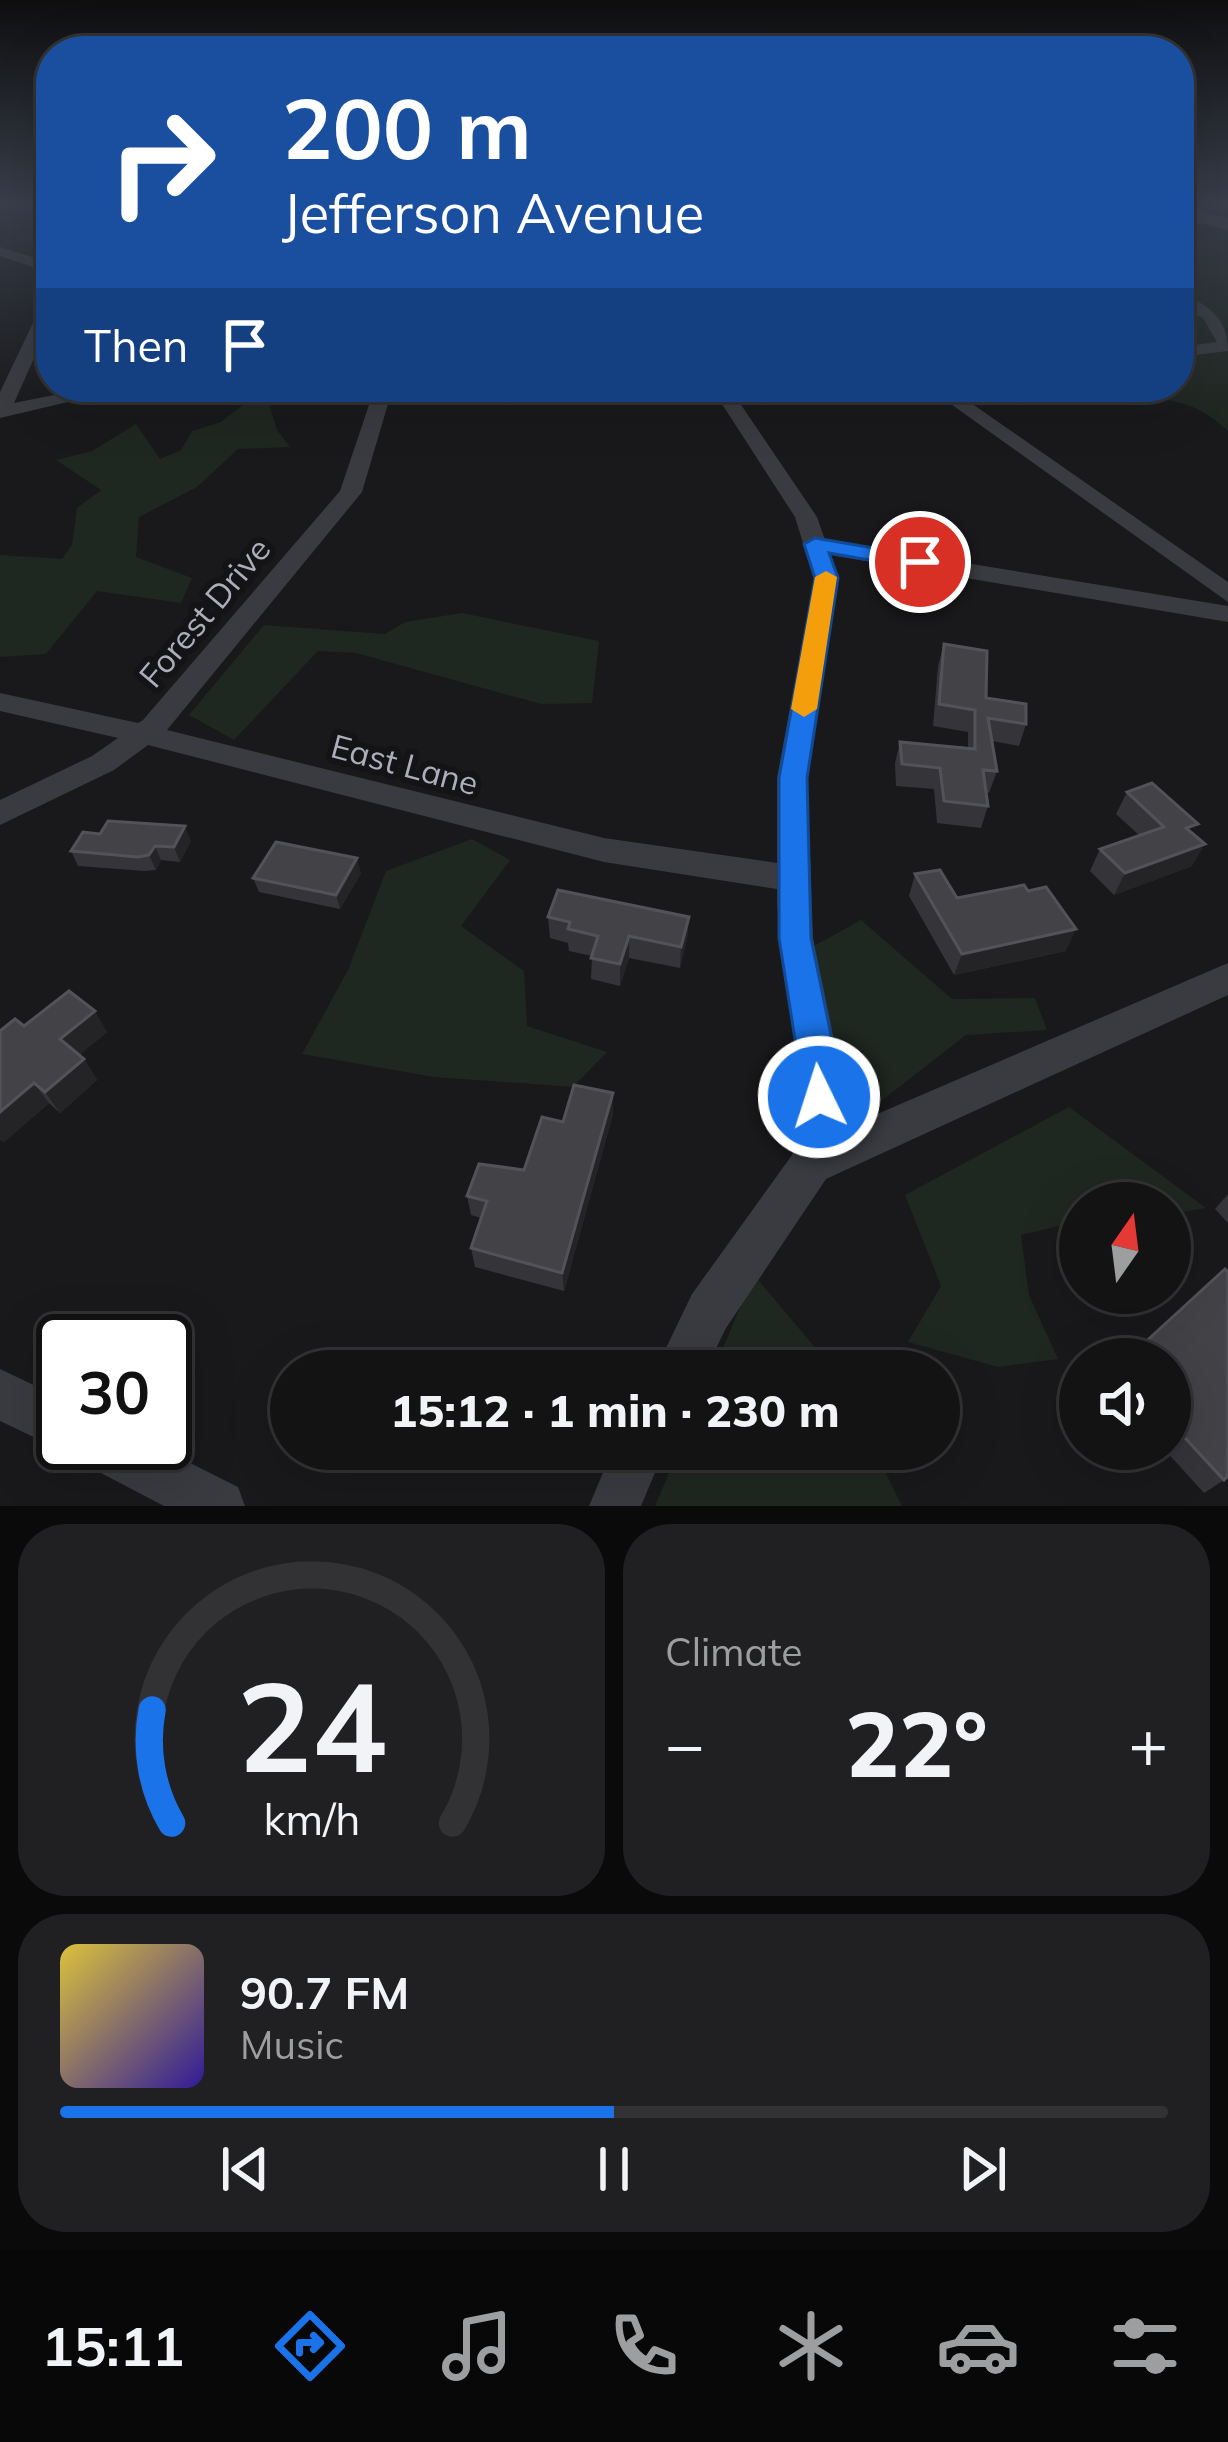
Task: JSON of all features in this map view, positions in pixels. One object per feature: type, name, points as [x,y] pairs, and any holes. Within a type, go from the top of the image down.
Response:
[{"type":"street","points":[[1194,308],[1209,315],[1228,346],[1194,350]]},
{"type":"street","points":[[0,412],[36,334]]},
{"type":"street","points":[[0,412],[49,402]]},
{"type":"street","name":"Forest Drive","points":[[0,813],[104,764],[147,731],[206,669],[351,492],[379,402]]},
{"type":"street","points":[[690,1350],[709,1311],[811,1164],[819,1131],[819,1064],[795,938],[793,778],[826,578],[806,517],[731,402]]},
{"type":"street","points":[[957,402],[1228,594]]},
{"type":"street","points":[[815,544],[1228,614]]},
{"type":"street","name":"East Lane","points":[[0,702],[147,731],[457,816],[610,851],[794,879]]},
{"type":"street","points":[[811,1164],[1228,978]]},
{"type":"street","points":[[0,1394],[36,1412]]},
{"type":"street","points":[[149,1470],[219,1506]]},
{"type":"street","points":[[615,1506],[630,1470]]},
{"type":"shaded area","points":[[1194,275],[1228,275],[1228,431],[1188,405],[1174,402],[1194,402]]},
{"type":"shaded area","points":[[244,404],[269,404],[277,430],[290,447],[238,449],[197,487],[139,517],[136,557],[192,578],[181,603],[97,591],[46,654],[0,657],[0,555],[62,559],[72,545],[77,508],[101,490],[56,460],[92,451],[136,424],[160,459],[181,450],[192,431],[221,422]]},
{"type":"shaded area","points":[[462,613],[599,641],[592,703],[541,704],[356,653],[318,651],[234,740],[189,715],[264,625],[385,634],[405,622]]},
{"type":"shaded area","points":[[472,839],[510,860],[461,926],[524,971],[527,1026],[607,1052],[573,1087],[434,1077],[302,1054],[348,970],[386,871]]},
{"type":"shaded area","points":[[861,920],[952,999],[1035,998],[1047,1030],[966,1035],[863,1115],[838,1054],[812,947]]},
{"type":"shaded area","points":[[1069,1107],[1171,1182],[1059,1182],[1059,1226],[1021,1235],[1029,1295],[1058,1359],[998,1367],[960,1356],[960,1350],[908,1342],[941,1286],[905,1195]]},
{"type":"shaded area","points":[[1191,1197],[1206,1208],[1191,1210]]},
{"type":"shaded area","points":[[754,1275],[817,1350],[722,1350]]},
{"type":"shaded area","points":[[670,1470],[884,1470],[902,1506],[655,1506]]},
{"type":"building","points":[[944,644],[987,651],[986,698],[1026,704],[1026,724],[988,718],[997,771],[983,770],[988,806],[944,801],[940,768],[902,764],[900,742],[975,749],[975,710],[939,704]]},
{"type":"building","points":[[1152,783],[1198,824],[1186,828],[1205,844],[1125,873],[1100,849],[1164,827],[1127,792]]},
{"type":"building","points":[[108,821],[185,826],[174,847],[155,846],[149,855],[71,851],[83,832],[100,834]]},
{"type":"building","points":[[276,842],[357,858],[336,895],[253,878]]},
{"type":"building","points":[[940,870],[957,898],[1024,885],[1028,891],[1046,887],[1076,929],[962,954],[915,874]]},
{"type":"building","points":[[558,890],[689,917],[681,947],[629,936],[620,964],[591,958],[598,936],[568,929],[570,922],[548,917]]},
{"type":"building","points":[[69,991],[95,1011],[60,1039],[84,1059],[45,1092],[34,1083],[0,1112],[0,1031],[15,1019],[24,1026]]},
{"type":"building","points":[[574,1085],[613,1093],[562,1273],[471,1248],[487,1201],[467,1196],[479,1164],[524,1170],[542,1117],[563,1122]]},
{"type":"building","points":[[1225,1269],[1228,1272],[1228,1476],[1224,1480],[1191,1444],[1191,1338],[1150,1338],[1176,1314],[1191,1314],[1191,1300]]},
{"type":"slow traffic","points":[[804,709],[826,577]]},
{"type":"route","points":[[819,1097],[819,1064],[795,938],[793,778],[826,578],[815,544],[920,562]]}]
